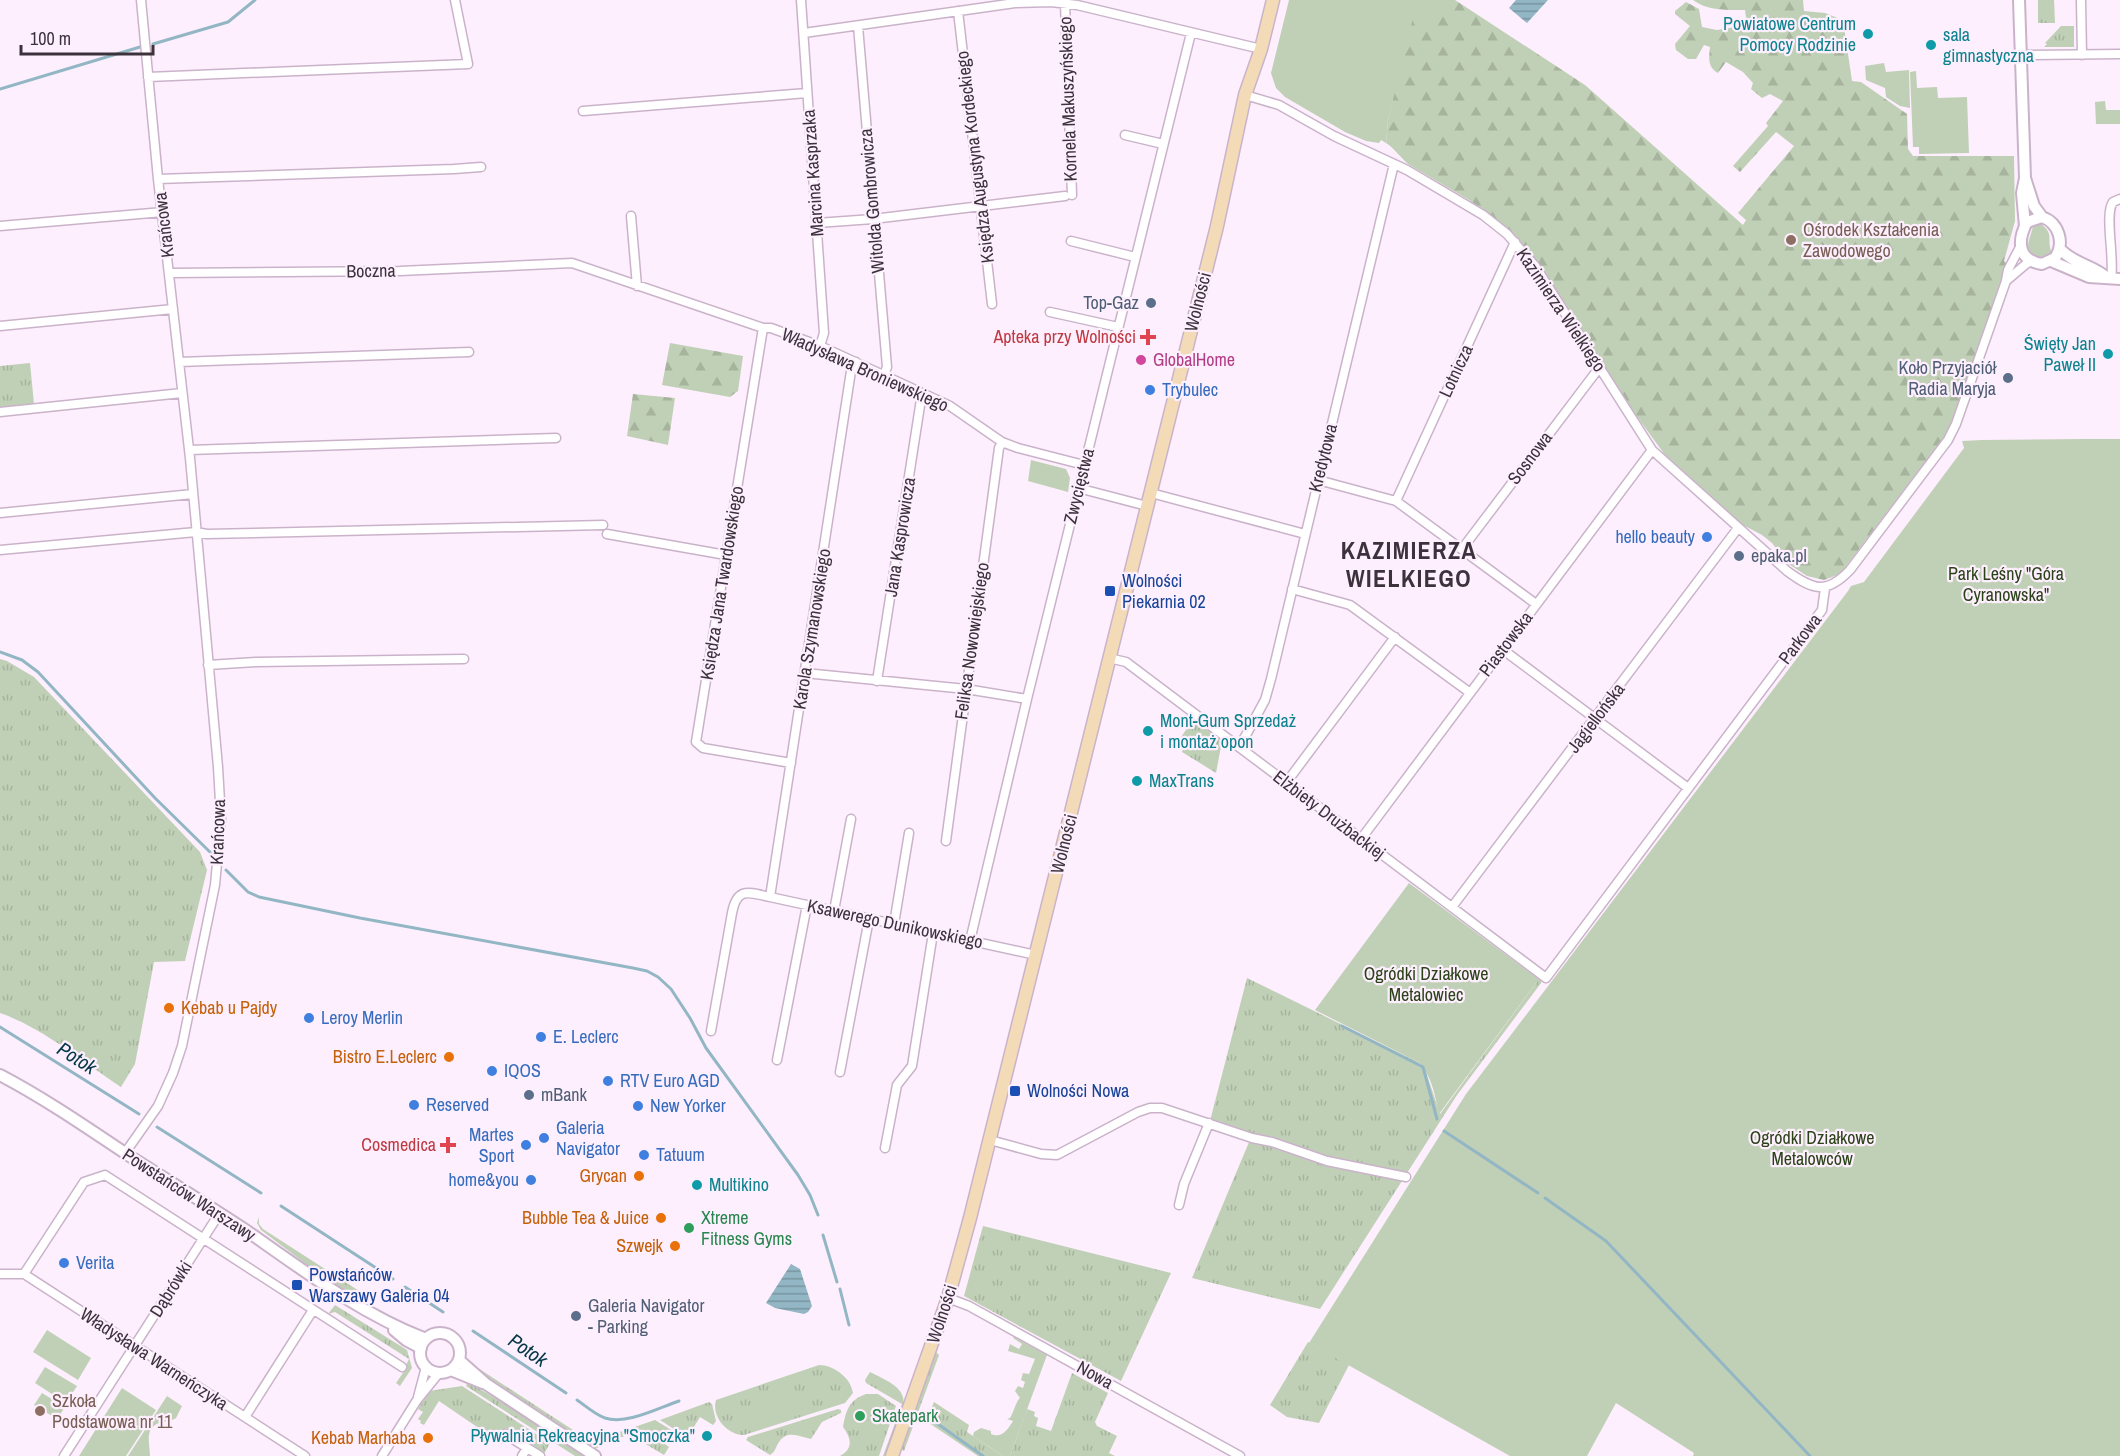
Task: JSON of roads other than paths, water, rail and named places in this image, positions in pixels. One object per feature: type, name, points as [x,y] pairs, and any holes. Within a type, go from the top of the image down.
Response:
[{"type":"main road","name":"Wolności","points":[[892,1456],[948,1298],[990,1140],[1217,226],[1236,172],[1250,96],[1273,0]]},
{"type":"street","name":"Krańcowa","points":[[125,1153],[158,1106],[173,1073],[190,1015],[215,885],[221,819],[189,450],[158,179],[141,0]]},
{"type":"street","points":[[148,77],[468,64],[455,0]]},
{"type":"street","name":"Marcina Kasprzaka","points":[[801,0],[824,333],[820,346]]},
{"type":"street","points":[[2019,0],[2025,178],[2022,193],[2025,226]]},
{"type":"street","points":[[2080,0],[2082,55]]},
{"type":"street","points":[[804,33],[1014,2],[1065,3],[1261,49]]},
{"type":"street","name":"Kornela Makuszyńskiego","points":[[982,206],[1068,196],[1065,3]]},
{"type":"street","name":"Księdza Augustyna Kordeckiego","points":[[958,11],[992,304]]},
{"type":"street","name":"Witolda Gombrowicza","points":[[858,26],[887,366],[884,375]]},
{"type":"street","name":"Zwycięstwa","points":[[970,941],[1078,488],[1191,33]]},
{"type":"street","points":[[2021,55],[2120,54]]},
{"type":"street","points":[[583,111],[807,93]]},
{"type":"street","name":"Kazimierza Wielkiego","points":[[1250,96],[1278,105],[1334,136],[1394,164],[1483,215],[1515,242],[1535,266],[1652,450],[1799,580],[1825,588]]},
{"type":"street","points":[[1125,135],[1163,144]]},
{"type":"street","name":"Kredytowa","points":[[1240,746],[1265,700],[1394,164]]},
{"type":"street","points":[[158,179],[481,167]]},
{"type":"street","points":[[2020,247],[2032,261],[2042,264],[2055,258],[2060,249],[2058,231],[2051,221],[2042,217],[2034,206],[2025,178]]},
{"type":"street","points":[[2113,278],[2114,260],[2109,210],[2113,202],[2120,200]]},
{"type":"street","points":[[817,223],[982,206]]},
{"type":"street","points":[[0,226],[163,212]]},
{"type":"street","points":[[631,216],[637,286]]},
{"type":"street","points":[[1825,588],[1838,583],[1850,570],[1948,440],[1966,398],[2008,270],[2020,247],[2022,232],[2030,220],[2042,217]]},
{"type":"street","points":[[1071,241],[1135,257]]},
{"type":"street","name":"Lotnicza","points":[[1396,501],[1515,242]]},
{"type":"street","points":[[2060,249],[2072,260],[2113,278]]},
{"type":"street","points":[[2006,281],[2032,261]]},
{"type":"street","points":[[2051,261],[2089,277],[2113,278]]},
{"type":"street","name":"Boczna","points":[[170,273],[400,271],[572,263]]},
{"type":"street","name":"Władysława Broniewskiego","points":[[572,263],[820,346],[950,406],[1002,442],[1084,465]]},
{"type":"street","points":[[0,326],[173,309]]},
{"type":"street","points":[[1050,312],[1118,327]]},
{"type":"street","name":"Księdza Jana Twardowskiego","points":[[764,328],[696,742],[703,748],[791,763]]},
{"type":"street","points":[[179,362],[469,352]]},
{"type":"street","name":"Karola Szymanowskiego","points":[[770,897],[851,371],[856,362]]},
{"type":"street","name":"Sosnowa","points":[[1462,549],[1599,368]]},
{"type":"street","points":[[0,412],[182,393]]},
{"type":"street","name":"Jana Kasprowicza","points":[[877,681],[922,393]]},
{"type":"street","points":[[189,450],[556,438]]},
{"type":"street","name":"Feliksa Nowowiejskiego","points":[[946,841],[999,448],[1002,442]]},
{"type":"street","name":"Piastowska","points":[[1361,839],[1652,450]]},
{"type":"street","points":[[1318,480],[1396,501],[1536,604]]},
{"type":"street","points":[[1078,488],[1148,506]]},
{"type":"street","points":[[1151,493],[1305,534]]},
{"type":"street","points":[[0,513],[193,494]]},
{"type":"street","points":[[0,550],[196,532],[207,534],[603,525]]},
{"type":"street","name":"Jagiellońska","points":[[1452,907],[1738,528]]},
{"type":"street","points":[[607,534],[726,555]]},
{"type":"street","name":"Parkowa","points":[[1546,978],[1822,610],[1825,588]]},
{"type":"street","points":[[1292,589],[1350,604],[1469,692]]},
{"type":"street","points":[[1286,783],[1395,637]]},
{"type":"street","points":[[1502,649],[1688,788]]},
{"type":"street","name":"Elżbiety Drużbackiej","points":[[1109,658],[1126,662],[1546,978]]},
{"type":"street","points":[[208,665],[256,662],[464,659]]},
{"type":"street","points":[[805,673],[966,689],[1027,699]]},
{"type":"street","points":[[834,911],[851,819]]},
{"type":"street","points":[[894,924],[909,833]]},
{"type":"street","name":"Ksawerego Dunikowskiego","points":[[711,1031],[734,900],[739,894],[770,897],[1036,955]]},
{"type":"street","points":[[777,1060],[807,905]]},
{"type":"street","points":[[840,1072],[869,919]]},
{"type":"street","points":[[885,1148],[897,1085],[912,1066],[933,933]]},
{"type":"street","name":"Powstańców Warszawy","points":[[0,1075],[44,1100],[293,1264],[378,1316],[406,1340],[424,1344]]},
{"type":"street","points":[[990,1140],[1041,1154],[1057,1155],[1150,1108],[1171,1110],[1327,1161],[1406,1177]]},
{"type":"street","points":[[1179,1205],[1184,1185],[1209,1124]]},
{"type":"street","points":[[0,1274],[24,1274],[84,1182],[105,1175],[402,1367]]},
{"type":"street","name":"Dąbrówki","points":[[64,1456],[219,1214]]},
{"type":"street","name":"Władysława Warneńczyka","points":[[24,1274],[305,1456]]},
{"type":"street","name":"Nowa","points":[[948,1298],[969,1306],[1227,1453],[1240,1456]]},
{"type":"street","points":[[245,1417],[313,1310]]},
{"type":"street","points":[[382,1456],[417,1400],[439,1373],[451,1370],[459,1360],[459,1348],[449,1336],[438,1334],[424,1344],[421,1361],[426,1367],[439,1373]]},
{"type":"street","points":[[459,1360],[486,1384],[596,1456]]},
{"type":"street","points":[[417,1400],[426,1367]]},
{"type":"street","points":[[451,1370],[486,1384]]},
{"type":"street","points":[[505,1434],[525,1452],[540,1456]]},
{"type":"water","points":[[1516,0],[1548,0],[1527,23],[1509,8]]},
{"type":"water","points":[[791,1264],[800,1269],[812,1306],[804,1314],[775,1308],[766,1303]]},
{"type":"waterway","points":[[153,44],[228,22],[255,0]]},
{"type":"waterway","points":[[0,89],[140,47]]},
{"type":"waterway","points":[[0,652],[22,660],[38,672],[155,798],[212,854]]},
{"type":"waterway","points":[[226,870],[248,892],[259,897],[633,968],[647,971],[658,977],[671,989],[706,1048],[798,1175],[818,1215]]},
{"type":"waterway","points":[[1342,1026],[1423,1067],[1437,1119]]},
{"type":"waterway","name":"Potok","points":[[0,1027],[139,1114]]},
{"type":"waterway","name":"Potok","points":[[157,1127],[261,1193]]},
{"type":"waterway","points":[[1444,1131],[1538,1193]]},
{"type":"waterway","points":[[1545,1198],[1606,1241],[1810,1456]]},
{"type":"waterway","name":"Potok","points":[[281,1206],[393,1279]]},
{"type":"waterway","points":[[823,1235],[837,1282]]},
{"type":"waterway","name":"Potok","points":[[405,1287],[443,1312]]},
{"type":"waterway","points":[[840,1289],[849,1325]]},
{"type":"waterway","name":"Potok","points":[[473,1331],[566,1393]]},
{"type":"waterway","name":"Potok","points":[[577,1400],[597,1414],[614,1420],[633,1418],[679,1401]]},
{"type":"waterway","name":"Potok","points":[[928,1417],[983,1456]]},
{"type":"place","name":"Powiatowe Centrum Pomocy Rodzinie","points":[[1868,34]]},
{"type":"place","name":"sala gimnastyczna","points":[[1931,45]]},
{"type":"place","name":"Ośrodek Kształcenia Zawodowego","points":[[1791,240]]},
{"type":"place","name":"Top-Gaz","points":[[1151,303]]},
{"type":"place","name":"Apteka przy Wolności","points":[[1148,337]]},
{"type":"place","name":"Święty Jan Paweł II","points":[[2108,354]]},
{"type":"place","name":"GlobalHome","points":[[1141,360]]},
{"type":"place","name":"Koło Przyjaciół Radia Maryja","points":[[2008,378]]},
{"type":"place","name":"Trybulec","points":[[1150,390]]},
{"type":"place","name":"hello beauty","points":[[1707,537]]},
{"type":"place","name":"epaka.pl","points":[[1739,556]]},
{"type":"place","name":"Wolności Piekarnia 02","points":[[1110,591]]},
{"type":"place","name":"Mont-Gum Sprzedaż i montaż opon","points":[[1148,731]]},
{"type":"place","name":"MaxTrans","points":[[1137,781]]},
{"type":"place","name":"Kebab u Pajdy","points":[[169,1008]]},
{"type":"place","name":"Leroy Merlin","points":[[309,1018]]},
{"type":"place","name":"E. Leclerc","points":[[541,1037]]},
{"type":"place","name":"Bistro E.Leclerc","points":[[449,1057]]},
{"type":"place","name":"IQOS","points":[[492,1071]]},
{"type":"place","name":"RTV Euro AGD","points":[[608,1081]]},
{"type":"place","name":"Wolności Nowa","points":[[1015,1091]]},
{"type":"place","name":"mBank","points":[[529,1095]]},
{"type":"place","name":"Reserved","points":[[414,1105]]},
{"type":"place","name":"New Yorker","points":[[638,1106]]},
{"type":"place","name":"Galeria Navigator","points":[[544,1138]]},
{"type":"place","name":"Cosmedica","points":[[448,1145]]},
{"type":"place","name":"Martes Sport","points":[[526,1145]]},
{"type":"place","name":"Tatuum","points":[[644,1155]]},
{"type":"place","name":"Grycan","points":[[639,1176]]},
{"type":"place","name":"home&you","points":[[531,1180]]},
{"type":"place","name":"Multikino","points":[[697,1185]]},
{"type":"place","name":"Bubble Tea & Juice","points":[[661,1218]]},
{"type":"place","name":"Xtreme Fitness Gyms","points":[[689,1228]]},
{"type":"place","name":"Szwejk","points":[[675,1246]]},
{"type":"place","name":"Verita","points":[[64,1263]]},
{"type":"place","name":"Powstańców Warszawy Galeria 04","points":[[297,1285]]},
{"type":"place","name":"Galeria Navigator - Parking","points":[[576,1316]]},
{"type":"place","name":"Szkoła Podstawowa nr 11","points":[[40,1411]]},
{"type":"place","name":"Skatepark","points":[[860,1416]]},
{"type":"place","name":"Pływalnia Rekreacyjna \"Smoczka\"","points":[[707,1436]]},
{"type":"place","name":"Kebab Marhaba","points":[[428,1438]]},
{"type":"district","name":"KAZIMIERZA WIELKIEGO","points":[[1409,565]]},
{"type":"park label","name":"Park Leśny \"Góra Cyranowska\"","points":[[2006,584]]},
{"type":"park label","name":"Ogródki Działkowe Metalowiec","points":[[1426,984]]},
{"type":"park label","name":"Ogródki Działkowe Metalowców","points":[[1812,1148]]}]
